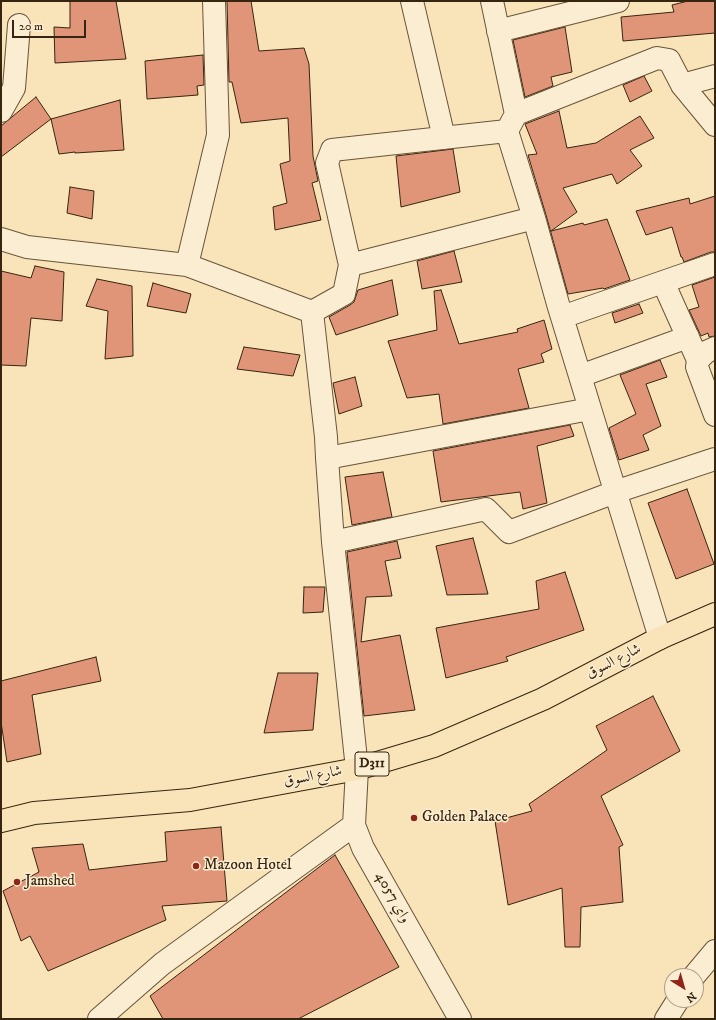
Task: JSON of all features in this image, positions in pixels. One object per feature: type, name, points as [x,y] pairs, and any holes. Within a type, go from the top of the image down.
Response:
[{"type":"main road","name":"شارع السوق","points":[[1,821],[34,813],[190,800],[357,768],[434,746],[543,699],[660,638],[715,614]]},
{"type":"street","points":[[188,265],[218,135],[214,1]]},
{"type":"street","points":[[412,1],[444,138]]},
{"type":"street","points":[[492,1],[512,122],[534,218],[562,317],[660,638]]},
{"type":"street","points":[[498,31],[618,1]]},
{"type":"street","points":[[1,111],[14,88],[19,25]]},
{"type":"street","points":[[1,239],[28,247],[188,265],[312,312],[344,294],[350,265],[327,163],[332,150],[444,138],[512,122],[657,58],[669,60],[682,85],[715,125]]},
{"type":"street","points":[[682,85],[715,76]]},
{"type":"street","points":[[350,265],[534,218]]},
{"type":"street","points":[[562,317],[715,264]]},
{"type":"street","points":[[663,282],[688,338],[706,354],[697,367],[715,415]]},
{"type":"street","name":"واي 4057","points":[[312,312],[326,437],[333,542],[357,768],[354,826],[363,848],[460,1019]]},
{"type":"street","points":[[580,376],[688,338]]},
{"type":"street","points":[[327,458],[590,409]]},
{"type":"street","points":[[333,542],[486,509],[509,532],[616,492],[715,459]]},
{"type":"street","points":[[99,1019],[162,964],[354,826]]},
{"type":"street","points":[[701,968],[715,951]]},
{"type":"street","points":[[666,1019],[673,1008]]},
{"type":"building","points":[[70,1],[116,1],[126,59],[55,63],[54,27],[70,28]]},
{"type":"building","points":[[227,1],[251,1],[259,51],[304,48],[309,64],[313,156],[318,181],[312,183],[321,220],[275,230],[273,207],[287,203],[280,164],[290,161],[288,118],[241,123],[232,82],[229,82]]},
{"type":"building","points":[[688,1],[715,1],[715,33],[623,41],[621,17],[674,12],[672,5]]},
{"type":"building","points":[[565,27],[572,72],[551,77],[553,86],[525,97],[513,40]]},
{"type":"building","points":[[203,55],[204,85],[197,86],[198,95],[147,99],[145,61]]},
{"type":"building","points":[[644,76],[652,91],[630,102],[623,85]]},
{"type":"building","points":[[36,97],[51,119],[1,157],[1,126]]},
{"type":"building","points":[[120,100],[124,150],[59,154],[51,119]]},
{"type":"building","points":[[559,111],[567,148],[596,143],[640,116],[654,138],[630,150],[642,166],[617,184],[612,174],[563,188],[577,212],[551,231],[607,219],[630,280],[604,289],[568,294],[528,155],[537,154],[525,124]]},
{"type":"building","points":[[453,149],[460,192],[401,207],[396,156]]},
{"type":"building","points":[[70,187],[94,191],[92,219],[67,213]]},
{"type":"building","points":[[715,196],[715,252],[711,252],[684,262],[681,257],[672,227],[646,235],[636,211],[689,198],[690,204]]},
{"type":"building","points":[[454,251],[462,282],[422,289],[417,261]]},
{"type":"building","points":[[35,266],[64,272],[62,321],[31,318],[26,366],[1,365],[1,271],[31,278]]},
{"type":"building","points":[[715,277],[715,336],[709,337],[708,333],[701,336],[689,310],[699,307],[692,285]]},
{"type":"building","points":[[97,279],[132,286],[133,356],[105,359],[108,311],[86,306]]},
{"type":"building","points":[[392,280],[398,315],[336,335],[329,317],[354,302],[358,290]]},
{"type":"building","points":[[153,283],[191,294],[186,313],[147,306]]},
{"type":"building","points":[[441,290],[459,344],[518,332],[517,329],[544,320],[552,349],[541,354],[544,362],[518,369],[529,408],[443,424],[439,394],[407,398],[388,341],[437,330],[434,291]]},
{"type":"building","points":[[639,304],[643,313],[615,323],[612,313]]},
{"type":"building","points":[[244,347],[300,355],[293,376],[237,369]]},
{"type":"building","points":[[660,360],[667,377],[646,384],[661,426],[643,435],[649,450],[619,460],[609,428],[636,414],[620,375]]},
{"type":"building","points":[[355,377],[362,406],[339,414],[333,383]]},
{"type":"building","points":[[570,425],[574,436],[537,446],[547,503],[523,509],[520,492],[441,502],[433,451]]},
{"type":"building","points":[[383,472],[392,517],[352,525],[345,477]]},
{"type":"building","points":[[687,489],[714,564],[676,579],[648,503]]},
{"type":"building","points":[[473,538],[488,594],[447,595],[436,546]]},
{"type":"building","points":[[397,541],[401,558],[385,561],[392,596],[366,597],[361,642],[400,635],[415,710],[364,716],[347,552]]},
{"type":"building","points":[[565,572],[584,630],[506,657],[508,661],[446,678],[436,628],[539,609],[536,581]]},
{"type":"building","points":[[304,587],[325,587],[323,612],[303,613]]},
{"type":"building","points":[[96,657],[101,681],[32,695],[41,754],[7,762],[1,722],[1,681]]},
{"type":"building","points":[[278,673],[318,673],[313,730],[264,733]]},
{"type":"building","points":[[653,696],[680,751],[601,796],[623,845],[619,847],[623,902],[581,907],[580,947],[565,947],[562,888],[508,905],[495,821],[532,811],[529,804],[607,750],[596,726]]},
{"type":"building","points":[[221,827],[227,901],[162,906],[166,920],[48,971],[30,936],[21,941],[3,891],[39,872],[32,848],[83,844],[89,870],[167,861],[165,832]]},
{"type":"building","points":[[335,855],[399,967],[298,1019],[163,1019],[150,996]]},
{"type":"place","name":"Golden Palace","points":[[414,818]]},
{"type":"place","name":"Mazoon Hotel","points":[[196,866]]},
{"type":"place","name":"Jamshed","points":[[17,882]]}]
